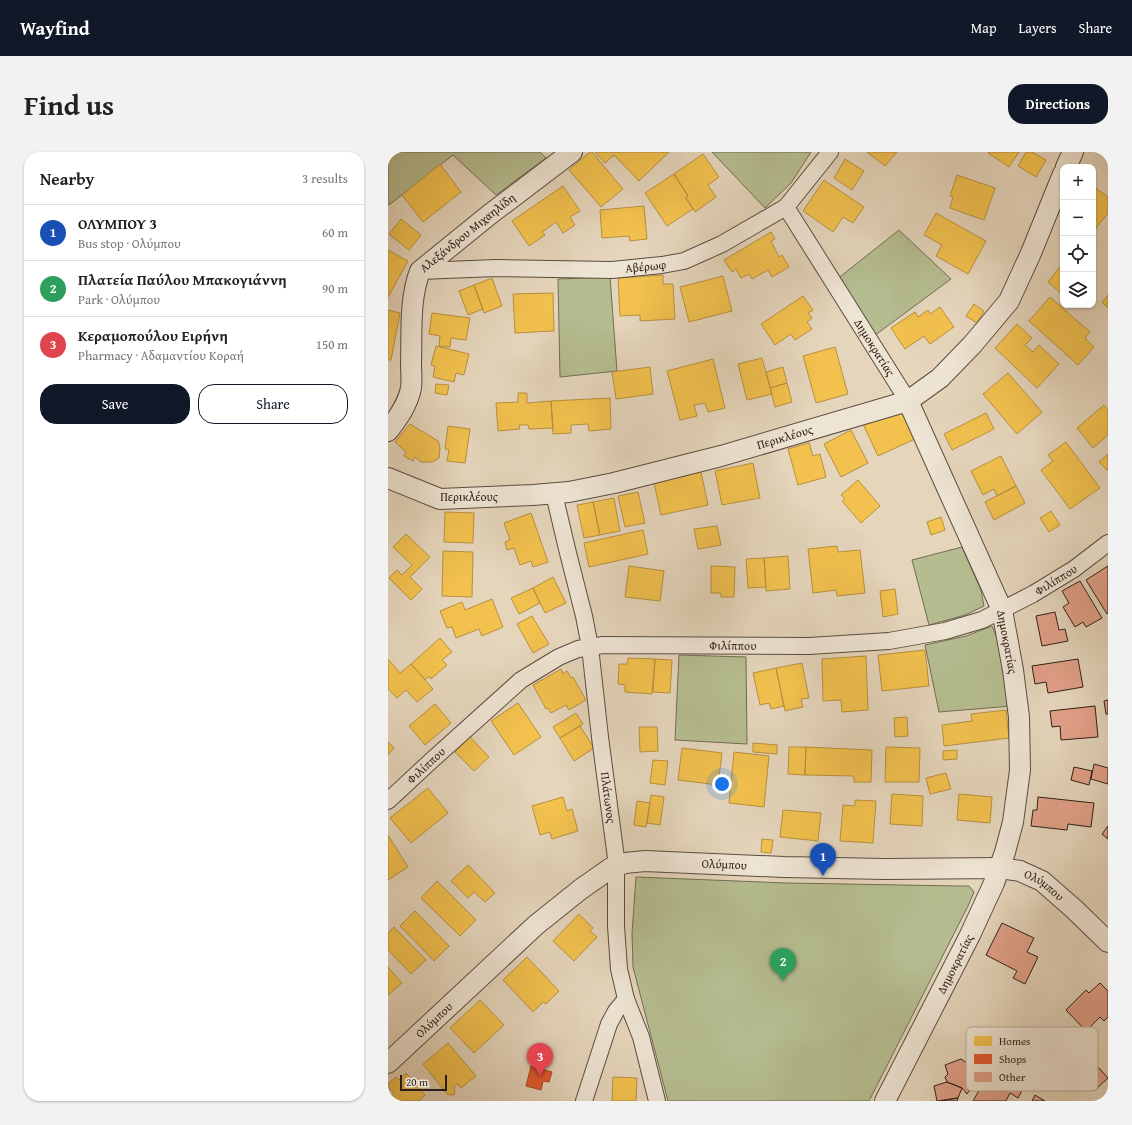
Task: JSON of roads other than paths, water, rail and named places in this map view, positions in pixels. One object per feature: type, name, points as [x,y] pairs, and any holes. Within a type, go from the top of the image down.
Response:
[{"type":"street","name":"Aλεξάνδρου Mιχαηλίδη","points":[[388,431],[397,420],[406,404],[411,387],[412,307],[415,284],[420,271],[489,215],[572,152]]},
{"type":"street","name":"Αβέρωφ","points":[[420,271],[496,268],[612,270],[662,265],[684,260],[707,252],[770,218],[786,207],[830,152]]},
{"type":"street","points":[[1067,164],[1073,152]]},
{"type":"street","name":"Περικλέους","points":[[388,478],[440,499],[554,494],[614,483],[721,456],[908,401],[940,378],[972,345],[1008,300],[1031,253],[1060,181]]},
{"type":"street","name":"Δημοκρατίας","points":[[786,207],[908,401],[1002,610],[1013,670],[1019,717],[1020,756],[1016,806],[1000,868],[970,935],[885,1101]]},
{"type":"street","name":"Πλάτωνος","points":[[554,494],[584,616],[590,647],[617,866],[616,945],[618,969],[626,999],[641,1037],[657,1101]]},
{"type":"street","name":"Φιλίππου","points":[[388,801],[442,750],[521,680],[559,657],[578,649],[604,645],[809,646],[889,641],[944,631],[982,620],[1033,594],[1074,569],[1108,543]]},
{"type":"street","name":"Ολύμπου","points":[[388,1063],[536,925],[604,872],[630,862],[645,861],[870,868],[1000,868],[1020,871],[1042,881],[1061,896],[1108,942]]},
{"type":"street","points":[[584,1101],[609,1024],[616,1011],[626,999]]},
{"type":"place","name":"ΟΛΥΜΠΟΥ 3","points":[[823,876]]},
{"type":"place","name":"Πλατεία Παύλου Μπακογιάννη","points":[[783,981]]},
{"type":"place","name":"Κεραμοπούλου Ειρήνη","points":[[540,1076]]}]
